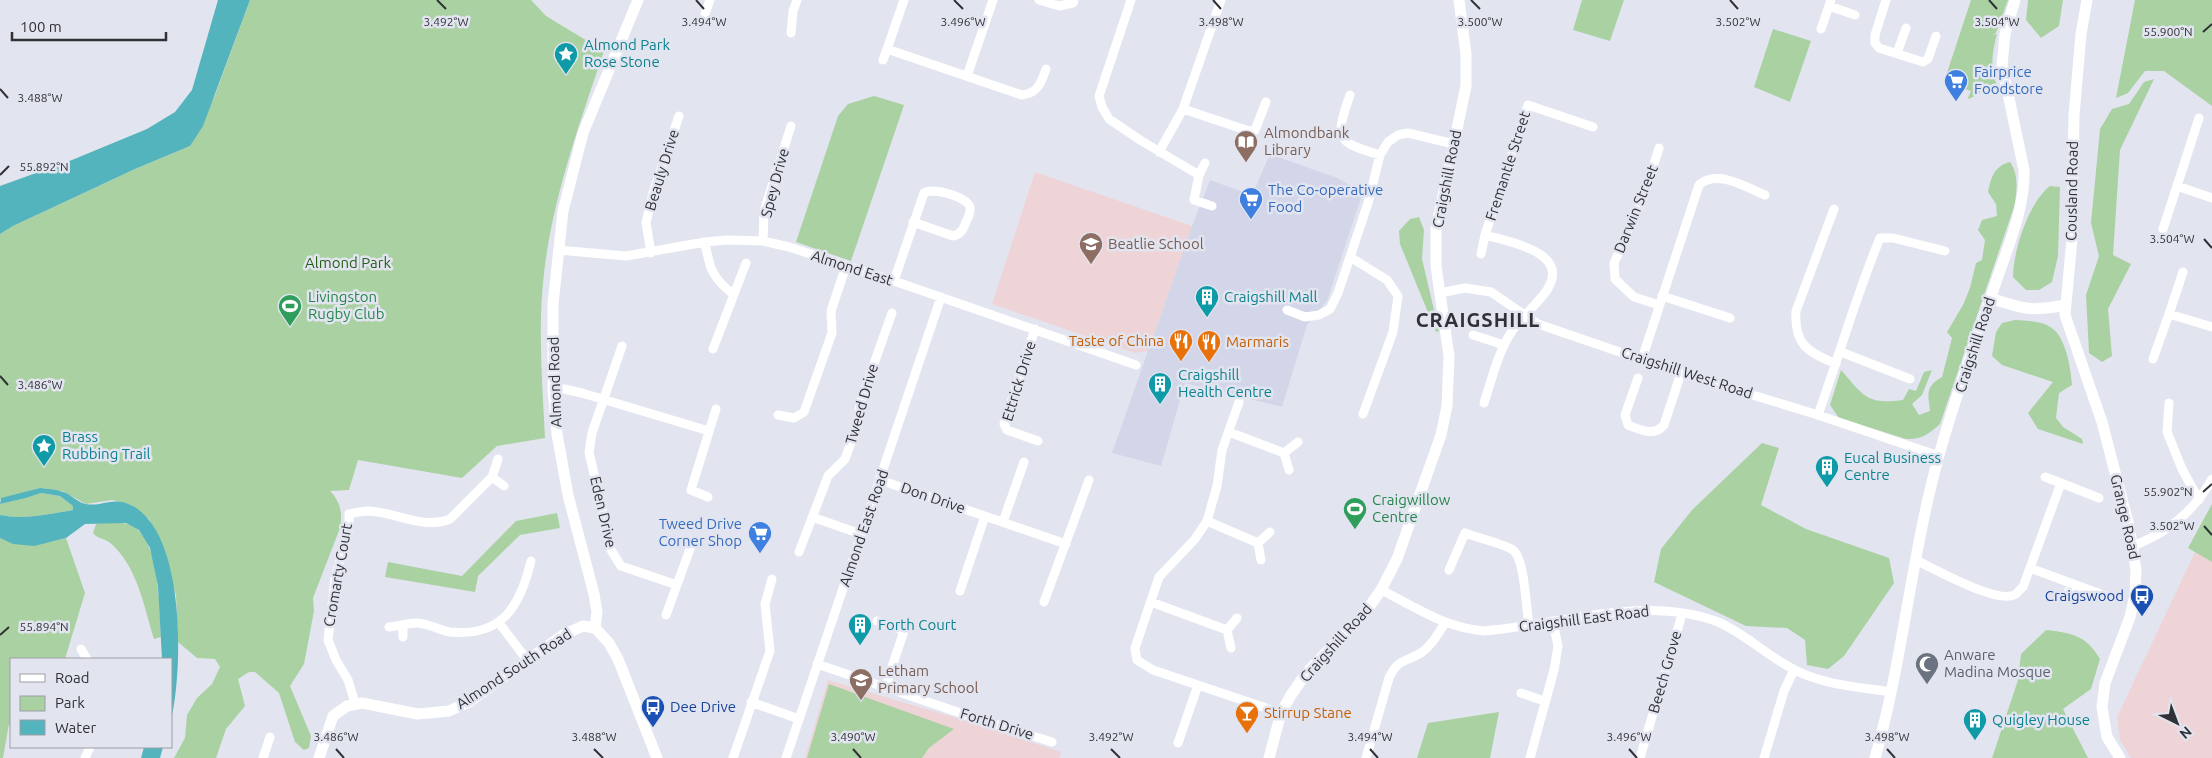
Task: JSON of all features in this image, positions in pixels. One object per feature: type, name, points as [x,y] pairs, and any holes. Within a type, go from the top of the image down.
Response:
[{"type":"street","name":"Almond Road","points":[[595,628],[597,612],[594,594],[568,495],[557,434],[553,389],[554,304],[563,211],[583,133],[638,0]]},
{"type":"street","points":[[705,14],[710,0]]},
{"type":"street","points":[[791,33],[796,0]]},
{"type":"street","points":[[883,60],[904,0]]},
{"type":"street","points":[[967,76],[993,0]]},
{"type":"street","points":[[1039,0],[1059,6],[1073,4],[1074,0]]},
{"type":"street","points":[[1132,0],[1100,96],[1102,107],[1109,119],[1159,152],[1199,175]]},
{"type":"street","points":[[1159,152],[1183,109],[1220,0]]},
{"type":"street","name":"Craigshill Road","points":[[1269,758],[1281,714],[1291,695],[1307,672],[1365,613],[1382,590],[1397,559],[1441,435],[1447,406],[1450,356],[1436,266],[1436,229],[1465,93],[1467,71],[1459,0]]},
{"type":"street","points":[[1886,0],[1875,35],[1875,43],[1879,48],[1923,62],[1928,59],[1936,36]]},
{"type":"street","name":"Craigshill Road","points":[[1891,692],[1915,560],[1939,456],[2021,205],[2025,187],[2024,170],[2002,65],[2002,50],[2016,0]]},
{"type":"street","name":"Cousland Road","points":[[2065,305],[2072,239],[2074,115],[2081,34],[2087,0]]},
{"type":"street","points":[[1820,29],[1830,3],[1855,15]]},
{"type":"street","points":[[1897,54],[1906,28]]},
{"type":"street","points":[[887,49],[1022,95],[1031,94],[1039,88],[1046,69]]},
{"type":"street","points":[[1350,95],[1341,120],[1342,137],[1352,146],[1380,155]]},
{"type":"street","points":[[1183,109],[1249,131],[1255,130],[1258,125],[1266,102]]},
{"type":"street","name":"Fremantle Street","points":[[1481,254],[1485,235],[1528,105],[1593,126]]},
{"type":"street","name":"Beauly Drive","points":[[651,253],[646,223],[653,193],[679,116]]},
{"type":"street","points":[[2162,229],[2199,118]]},
{"type":"street","name":"Spey Drive","points":[[763,241],[764,211],[791,126]]},
{"type":"street","points":[[1287,310],[1305,317],[1319,315],[1330,309],[1338,293],[1368,203],[1380,155],[1388,142],[1408,132],[1454,144]]},
{"type":"street","name":"Darwin Street","points":[[1659,148],[1644,196],[1614,263],[1615,279],[1634,297],[1661,300],[1730,318]]},
{"type":"street","points":[[1205,163],[1199,175],[1194,200],[1212,206]]},
{"type":"street","points":[[1642,359],[1699,185],[1706,179],[1720,178],[1765,195]]},
{"type":"street","points":[[2177,186],[2212,198]]},
{"type":"street","points":[[894,281],[914,222],[924,193],[929,190],[935,190],[966,201],[969,206],[968,217],[963,230],[958,235],[953,236],[914,222]]},
{"type":"street","points":[[1834,209],[1796,311],[1796,324],[1798,338],[1805,347],[1815,355],[1836,364]]},
{"type":"street","name":"Fremantle Street","points":[[1484,402],[1504,345],[1524,315],[1546,291],[1551,282],[1552,273],[1548,261],[1540,252],[1485,235]]},
{"type":"street","points":[[1818,415],[1841,352],[1863,280],[1880,238],[1893,238],[1945,251]]},
{"type":"street","name":"Almond East","points":[[558,250],[607,256],[651,253],[705,242],[727,240],[763,241],[789,247],[894,281],[1136,364]]},
{"type":"street","points":[[705,242],[710,268],[722,284],[733,294]]},
{"type":"street","points":[[1350,257],[1387,280],[1398,296],[1393,332],[1363,414]]},
{"type":"street","points":[[713,349],[746,263]]},
{"type":"street","points":[[778,415],[794,418],[804,412],[832,333],[831,312],[846,266]]},
{"type":"street","points":[[2153,359],[2183,272]]},
{"type":"street","name":"Craigshill West Road","points":[[1440,293],[1465,288],[1491,292],[1538,324],[1681,373],[1818,415],[1939,456]]},
{"type":"street","name":"Almond East Road","points":[[786,758],[941,297]]},
{"type":"street","points":[[1990,298],[2021,308],[2040,310],[2065,305]]},
{"type":"street","name":"Grange Road","points":[[2065,305],[2065,315],[2102,422],[2133,546],[2136,570],[2135,595],[2130,617],[2105,683],[2102,707],[2107,737],[2120,758]]},
{"type":"street","name":"Tweed Drive","points":[[799,552],[828,476],[846,459],[858,424],[860,403],[892,313]]},
{"type":"street","points":[[2168,314],[2212,327]]},
{"type":"street","name":"Ettrick Drive","points":[[1035,329],[1004,424],[1007,430],[1038,441]]},
{"type":"street","points":[[1473,335],[1504,345]]},
{"type":"street","name":"Eden Drive","points":[[622,346],[605,400],[592,433],[590,452],[610,550],[621,566],[677,585]]},
{"type":"street","points":[[1841,352],[1910,378]]},
{"type":"street","points":[[1638,378],[1625,415],[1628,424],[1647,433],[1660,430],[1664,425],[1681,373]]},
{"type":"street","points":[[553,389],[564,389],[605,400],[709,431]]},
{"type":"street","points":[[1239,402],[1222,450],[1217,486],[1207,521],[1196,540],[1159,578],[1135,648],[1138,660],[1153,670],[1281,714]]},
{"type":"street","points":[[2169,403],[2167,432],[2182,469],[2198,500]]},
{"type":"street","points":[[708,497],[691,490],[716,409]]},
{"type":"street","points":[[1229,432],[1284,453]]},
{"type":"street","points":[[1284,453],[1298,442]]},
{"type":"street","points":[[1284,453],[1289,470]]},
{"type":"street","name":"Cromarty Court","points":[[355,703],[348,680],[336,660],[328,640],[335,579],[349,527],[348,514],[367,511],[431,524],[442,522],[450,519],[492,477],[498,459]]},
{"type":"street","points":[[1004,522],[1024,462]]},
{"type":"street","points":[[492,477],[504,486]]},
{"type":"street","points":[[2045,477],[2098,498]]},
{"type":"street","points":[[2133,546],[2156,537],[2175,524],[2198,500],[2212,479]]},
{"type":"street","name":"Don Drive","points":[[880,480],[1066,544]]},
{"type":"street","points":[[1044,602],[1089,480]]},
{"type":"street","points":[[1915,560],[1934,568],[1954,580],[2006,597],[2015,595],[2023,587],[2060,483]]},
{"type":"street","name":"Don Drive","points":[[960,591],[985,516]]},
{"type":"street","points":[[812,518],[862,534]]},
{"type":"street","points":[[1207,521],[1258,543]]},
{"type":"street","points":[[1258,543],[1270,532]]},
{"type":"street","points":[[1450,570],[1465,533],[1512,550],[1519,558],[1522,568],[1529,625]]},
{"type":"street","points":[[1258,543],[1261,560]]},
{"type":"street","points":[[666,615],[690,549]]},
{"type":"street","points":[[389,627],[418,623],[450,632],[467,631],[499,623],[515,605],[524,588],[531,561]]},
{"type":"street","points":[[2030,568],[2106,596]]},
{"type":"street","points":[[733,758],[770,651],[766,604],[772,579]]},
{"type":"street","points":[[2066,598],[2072,584]]},
{"type":"street","name":"Craigshill East Road","points":[[1382,590],[1445,623],[1464,630],[1484,631],[1654,610],[1682,614],[1718,622],[1756,643],[1794,670],[1834,683],[1891,692]]},
{"type":"street","points":[[1151,602],[1227,630]]},
{"type":"street","name":"Beech Grove","points":[[1640,758],[1682,614]]},
{"type":"street","points":[[1227,630],[1237,618]]},
{"type":"street","points":[[877,621],[904,631],[885,688]]},
{"type":"street","points":[[1530,758],[1544,700],[1554,670],[1558,646],[1553,622]]},
{"type":"street","points":[[499,623],[528,661]]},
{"type":"street","points":[[1366,758],[1389,678],[1394,667],[1402,661],[1420,654],[1435,639],[1445,623]]},
{"type":"street","points":[[403,625],[403,637]]},
{"type":"street","name":"Almond South Road","points":[[355,703],[418,714],[449,711],[469,702],[563,635],[583,626],[595,628]]},
{"type":"street","points":[[595,628],[609,643],[618,659],[657,758]]},
{"type":"street","points":[[1227,630],[1231,648]]},
{"type":"street","points":[[81,649],[86,658]]},
{"type":"street","name":"Forth Drive","points":[[817,664],[1052,742]]},
{"type":"street","points":[[1764,758],[1784,691],[1794,670]]},
{"type":"street","points":[[1178,743],[1198,686]]},
{"type":"street","points":[[1875,758],[1891,692]]},
{"type":"street","points":[[1521,693],[1544,700]]},
{"type":"street","points":[[752,702],[799,719]]},
{"type":"street","points":[[320,756],[329,723],[333,716],[339,710],[355,703]]},
{"type":"street","points":[[263,758],[270,738]]},
{"type":"shaded area","points":[[1270,154],[1337,178],[1363,192],[1327,301],[1307,325],[1282,407],[1185,383],[1161,466],[1112,453],[1210,180],[1252,195]]},
{"type":"shaded area","name":"Beatlie School","points":[[1035,172],[1192,226],[1148,351],[1135,353],[992,304]]},
{"type":"shaded area","points":[[2195,552],[2212,562],[2212,758],[2131,758],[2120,740],[2117,717]]},
{"type":"shaded area","name":"Letham Primary School","points":[[828,680],[970,722],[1061,752],[1059,758],[805,758]]},
{"type":"green space","name":"Almond Park","points":[[250,0],[531,0],[546,16],[604,51],[562,181],[548,248],[541,316],[541,362],[545,438],[497,446],[462,478],[358,460],[349,490],[330,491],[340,508],[340,528],[313,598],[314,611],[304,664],[290,686],[311,736],[309,748],[304,750],[295,742],[279,693],[255,672],[249,672],[238,679],[245,706],[226,729],[216,758],[174,758],[185,738],[187,715],[197,698],[212,684],[220,667],[215,659],[197,658],[178,642],[176,595],[149,519],[131,505],[112,500],[86,504],[62,491],[40,488],[0,499],[0,234],[13,226],[135,169],[190,146],[215,95]]},
{"type":"green space","points":[[1582,0],[1624,0],[1610,41],[1573,30]]},
{"type":"green space","points":[[1971,0],[2008,0],[1996,33],[1993,35],[1997,34],[1992,62],[1999,89],[1995,95],[1984,92],[1979,86],[1980,93],[1969,99],[1971,91],[1944,82]]},
{"type":"green space","points":[[2028,0],[2063,0],[2059,26],[2041,38],[2026,20]]},
{"type":"green space","points":[[2135,0],[2212,0],[2212,106],[2164,71],[2145,71],[2128,93],[2116,98]]},
{"type":"green space","points":[[1773,29],[1811,41],[1790,102],[1754,87]]},
{"type":"green space","points":[[2154,79],[2120,150],[2113,255],[2131,264],[2108,309],[2112,356],[2102,362],[2089,353],[2086,295],[2099,256],[2091,223],[2100,129],[2112,109],[2129,104],[2144,82]]},
{"type":"green space","points":[[874,96],[904,105],[851,261],[796,242],[838,116],[848,104]]},
{"type":"green space","points":[[2010,162],[2016,178],[2014,207],[1940,424],[1924,436],[1906,439],[1839,418],[1830,405],[1841,370],[1866,396],[1881,401],[1891,401],[1903,400],[1909,389],[1916,391],[1924,372],[1932,370],[1922,395],[1912,404],[1919,415],[1930,411],[1930,387],[1942,377],[1952,338],[1947,332],[1963,305],[1970,288],[1976,263],[1982,260],[1985,240],[1978,230],[1982,220],[1997,216],[1996,204],[1988,192],[1990,182],[2000,166]]},
{"type":"green space","points":[[2050,186],[2060,187],[2058,256],[2052,282],[2039,290],[2026,290],[2013,277],[2019,241],[2035,203]]},
{"type":"green space","points":[[1419,217],[1424,230],[1422,259],[1439,331],[1436,332],[1400,244],[1399,231],[1410,219]]},
{"type":"green space","points":[[2015,320],[2044,324],[2058,334],[2069,363],[2072,385],[2059,393],[2056,418],[2063,427],[2082,439],[2083,444],[2038,429],[2028,413],[2053,382],[2002,365],[1992,356],[1996,332],[2002,323]]},
{"type":"green space","points":[[1762,443],[1779,448],[1761,505],[1806,529],[1889,558],[1894,583],[1844,656],[1828,669],[1807,665],[1805,640],[1787,628],[1746,626],[1654,582],[1661,549],[1692,510]]},
{"type":"green space","points":[[41,493],[60,496],[73,506],[73,510],[27,517],[0,515],[0,504]]},
{"type":"green space","points":[[2212,504],[2212,562],[2188,548]]},
{"type":"green space","points":[[557,513],[560,528],[520,535],[478,576],[475,592],[385,577],[388,562],[462,576],[516,521]]},
{"type":"green space","points":[[112,522],[134,527],[147,542],[155,567],[161,637],[154,639],[143,600],[133,574],[119,551],[109,542],[93,533],[96,524]]},
{"type":"green space","points":[[0,538],[17,543],[41,544],[66,538],[85,593],[65,658],[10,658],[10,726],[9,724],[3,758],[0,758]]},
{"type":"green space","points":[[2046,630],[2071,634],[2084,640],[2100,659],[2091,689],[2063,709],[2088,758],[1992,758],[2018,680],[2021,654]]},
{"type":"green space","name":"Letham Primary School","points":[[829,684],[954,729],[929,748],[922,758],[807,758]]},
{"type":"green space","points":[[1499,712],[1490,758],[1417,758],[1428,723]]},
{"type":"water","points":[[218,0],[250,0],[203,126],[190,146],[135,169],[13,226],[0,234],[0,186],[72,160],[147,129],[175,112],[192,90]]},
{"type":"water","points":[[40,488],[54,490],[86,504],[125,502],[149,520],[162,543],[171,572],[176,604],[178,669],[172,714],[172,658],[162,658],[158,586],[150,548],[139,530],[126,523],[85,524],[66,538],[34,546],[13,544],[0,538],[0,515],[27,517],[46,515],[73,510],[73,506],[60,496],[41,493],[0,504],[1,498]]},
{"type":"water","points":[[144,748],[163,748],[160,758],[141,758]]},
{"type":"place","name":"Almond Park Rose Stone","points":[[566,75]]},
{"type":"place","name":"Fairprice Foodstore","points":[[1956,102]]},
{"type":"place","name":"Almondbank Library","points":[[1246,163]]},
{"type":"place","name":"The Co-operative Food","points":[[1251,220]]},
{"type":"place","name":"Beatlie School","points":[[1091,265]]},
{"type":"place","name":"Craigshill Mall","points":[[1207,318]]},
{"type":"place","name":"Livingston Rugby Club","points":[[290,327]]},
{"type":"place","name":"Taste of China","points":[[1181,362]]},
{"type":"place","name":"Marmaris","points":[[1209,363]]},
{"type":"place","name":"Craigshill Health Centre","points":[[1160,405]]},
{"type":"place","name":"Brass Rubbing Trail","points":[[44,467]]},
{"type":"place","name":"Eucal Business Centre","points":[[1827,488]]},
{"type":"place","name":"Craigwillow Centre","points":[[1355,530]]},
{"type":"place","name":"Tweed Drive Corner Shop","points":[[760,554]]},
{"type":"place","name":"Craigswood","points":[[2142,617]]},
{"type":"place","name":"Forth Court","points":[[860,646]]},
{"type":"place","name":"Anware Madina Mosque","points":[[1927,685]]},
{"type":"place","name":"Letham Primary School","points":[[861,701]]},
{"type":"place","name":"Dee Drive","points":[[653,728]]},
{"type":"place","name":"Stirrup Stane","points":[[1247,734]]},
{"type":"place","name":"Quigley House","points":[[1975,741]]},
{"type":"district","name":"CRAIGSHILL","points":[[1478,320]]}]
